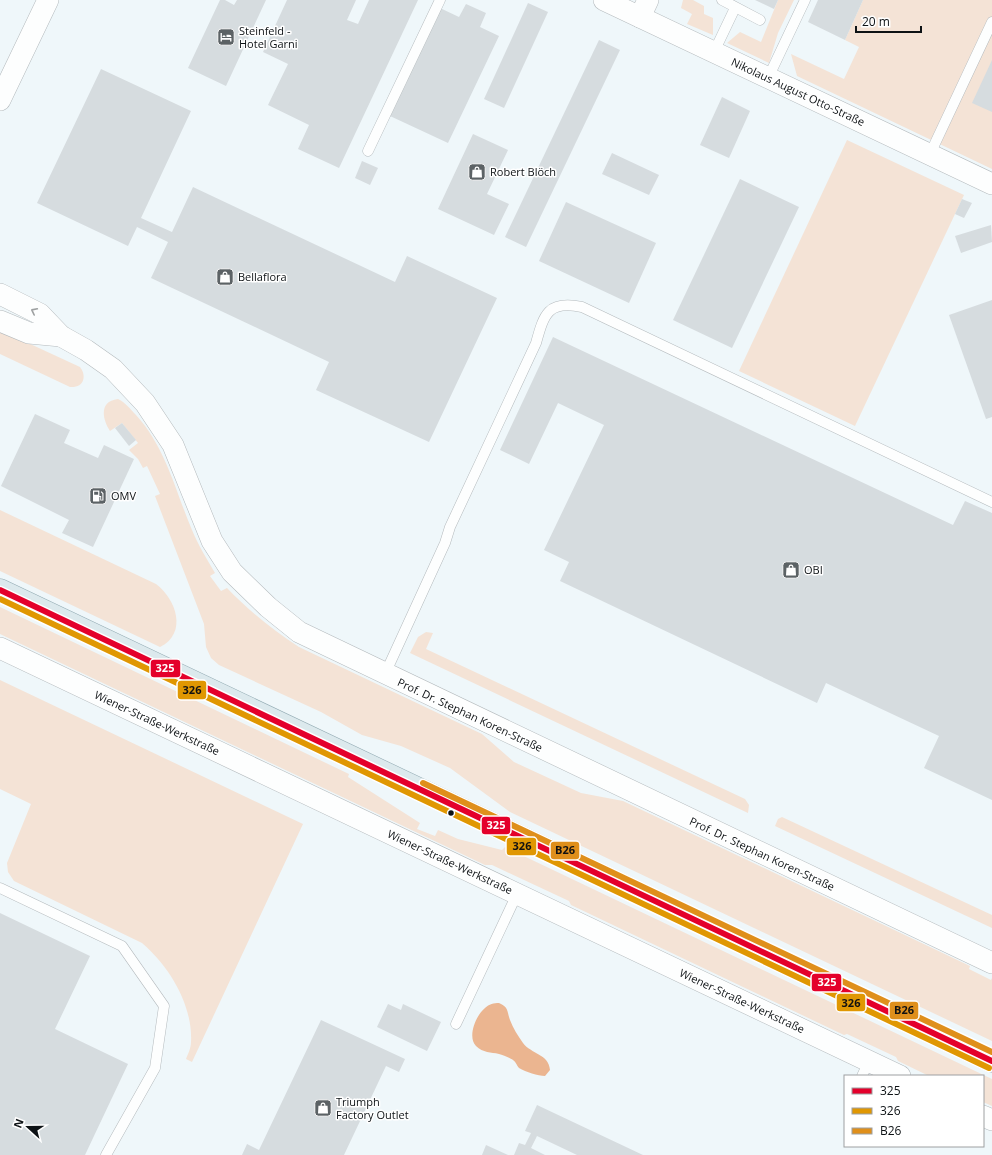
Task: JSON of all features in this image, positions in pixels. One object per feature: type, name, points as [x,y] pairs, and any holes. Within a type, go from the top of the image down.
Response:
[{"type":"main road","points":[[0,590],[992,1061]]},
{"type":"street","points":[[0,100],[48,0]]},
{"type":"street","name":"Nikolaus August Otto-Straße","points":[[604,0],[644,8],[714,52],[992,184]]},
{"type":"street","name":"Prof. Dr. Stephan Koren-Straße","points":[[0,294],[40,314],[61,336],[86,350],[113,369],[145,403],[174,445],[212,541],[232,572],[268,608],[299,632],[992,963]]},
{"type":"street","name":"Prof. Dr. Stephan Koren-Straße","points":[[0,321],[29,333],[61,336]]},
{"type":"street","name":"Wiener-Straße-Werkstraße","points":[[0,648],[517,894],[865,1069],[895,1075]]},
{"type":"lane","points":[[368,150],[440,0]]},
{"type":"lane","points":[[722,0],[760,20]]},
{"type":"lane","points":[[768,78],[805,0]]},
{"type":"lane","points":[[714,52],[735,8]]},
{"type":"lane","points":[[930,154],[992,22]]},
{"type":"lane","points":[[385,674],[445,543],[450,527],[536,343],[542,320],[551,309],[567,304],[582,307],[992,502]]},
{"type":"lane","points":[[0,888],[122,946],[164,1006],[155,1068],[106,1155]]},
{"type":"lane","points":[[456,1024],[517,894]]},
{"type":"shaded area","points":[[683,0],[693,0],[704,6],[704,14],[713,18],[713,35],[687,24],[692,14],[681,8]]},
{"type":"shaded area","points":[[778,0],[794,0],[778,33],[769,63],[727,43],[740,32],[761,42]]},
{"type":"shaded area","points":[[863,0],[992,0],[992,169],[797,76],[791,54],[844,79],[859,47],[845,40]]},
{"type":"shaded area","points":[[847,140],[964,195],[855,426],[739,371]]},
{"type":"shaded area","points":[[0,330],[80,367],[84,378],[83,381],[78,386],[70,387],[0,354]]},
{"type":"shaded area","points":[[118,399],[126,404],[136,415],[155,441],[169,470],[194,536],[215,573],[210,576],[221,591],[227,588],[261,619],[299,647],[482,734],[514,762],[581,793],[623,801],[970,966],[969,969],[991,980],[992,978],[992,1041],[510,812],[450,768],[401,746],[362,735],[321,712],[219,665],[211,658],[206,647],[204,624],[155,496],[160,494],[147,466],[143,468],[138,459],[129,450],[138,443],[122,423],[110,431],[105,421],[105,407],[112,400]]},
{"type":"shaded area","points":[[0,510],[156,584],[169,598],[176,616],[174,633],[169,641],[160,647],[0,571]]},
{"type":"shaded area","points":[[0,607],[349,774],[348,777],[420,823],[417,829],[435,836],[438,830],[458,839],[502,850],[505,847],[984,1075],[927,1075],[898,1061],[896,1057],[847,1034],[844,1035],[571,905],[569,901],[492,865],[485,865],[0,634]]},
{"type":"shaded area","points":[[426,632],[433,633],[426,649],[745,799],[749,805],[748,813],[410,653],[418,637]]},
{"type":"shaded area","points":[[0,680],[303,824],[192,1062],[186,1059],[191,1044],[191,1028],[183,1000],[170,975],[152,952],[142,943],[14,881],[8,872],[7,863],[31,804],[0,789]]},
{"type":"shaded area","points":[[782,817],[992,915],[992,928],[775,826],[778,819]]},
{"type":"shaded area","points":[[499,1003],[506,1008],[517,1035],[526,1047],[543,1057],[549,1065],[550,1070],[545,1076],[536,1075],[519,1068],[512,1059],[501,1054],[481,1050],[473,1042],[472,1037],[474,1026],[482,1011],[488,1006]]},
{"type":"shaded area","points":[[984,1075],[992,1079],[992,1106],[984,1102]]},
{"type":"building","name":"Steinfeld - Hotel Garni","points":[[220,0],[225,0],[234,5],[237,0],[266,0],[226,86],[188,68]]},
{"type":"building","points":[[287,0],[356,0],[347,20],[358,24],[369,0],[418,0],[339,168],[298,149],[309,125],[268,105],[288,64],[263,52]]},
{"type":"building","points":[[755,0],[778,0],[774,9]]},
{"type":"building","points":[[818,0],[863,0],[845,40],[808,22]]},
{"type":"building","points":[[528,3],[548,12],[504,108],[484,99]]},
{"type":"building","points":[[466,4],[486,13],[480,27],[499,36],[448,143],[390,116],[440,8],[459,17]]},
{"type":"building","points":[[599,40],[620,50],[526,247],[505,237]]},
{"type":"building","points":[[992,60],[992,112],[972,103]]},
{"type":"building","points":[[101,69],[191,111],[141,218],[172,232],[193,187],[395,282],[407,256],[497,298],[429,442],[316,390],[329,362],[151,278],[168,242],[137,227],[128,246],[37,203]]},
{"type":"building","points":[[722,97],[750,111],[729,158],[700,145]]},
{"type":"building","name":"Robert Blöch","points":[[473,134],[508,150],[487,194],[509,204],[494,235],[438,209]]},
{"type":"building","points":[[612,153],[659,175],[649,195],[602,174]]},
{"type":"building","points":[[362,161],[378,168],[370,185],[355,178]]},
{"type":"building","points":[[740,179],[799,207],[732,348],[673,320]]},
{"type":"building","points":[[962,199],[972,203],[964,218],[955,214]]},
{"type":"building","points":[[566,202],[656,243],[629,303],[539,261]]},
{"type":"building","points":[[991,225],[992,242],[961,253],[955,236]]},
{"type":"building","points":[[992,300],[992,417],[986,419],[949,315]]},
{"type":"building","points":[[553,337],[953,525],[965,501],[992,513],[992,800],[924,768],[939,736],[826,683],[817,703],[560,581],[569,562],[544,550],[604,425],[558,403],[529,464],[500,450]]},
{"type":"building","points":[[35,414],[70,430],[64,443],[98,458],[104,445],[134,459],[93,547],[62,533],[69,520],[1,486]]},
{"type":"building","points":[[122,423],[136,440],[129,446],[115,428]]},
{"type":"building","points":[[0,913],[90,956],[55,1029],[128,1064],[85,1155],[0,1155]]},
{"type":"building","points":[[388,1004],[401,1010],[403,1004],[441,1022],[427,1051],[377,1027]]},
{"type":"building","name":"Triumph Factory Outlet","points":[[321,1020],[405,1059],[399,1072],[386,1066],[344,1155],[242,1155],[247,1144],[259,1150]]},
{"type":"building","points":[[537,1105],[643,1155],[577,1155],[537,1136],[531,1148],[545,1155],[514,1155],[519,1143],[525,1145],[531,1133],[525,1131]]},
{"type":"building","points":[[486,1145],[508,1155],[482,1155]]},
{"type":"transit line","name":"325","points":[[0,590],[992,1061]]},
{"type":"transit line","name":"326","points":[[0,599],[989,1068]]},
{"type":"transit line","name":"B26","points":[[423,783],[992,1052]]},
{"type":"place","name":"Steinfeld - Hotel Garni","points":[[226,37]]},
{"type":"place","name":"Robert Blöch","points":[[477,172]]},
{"type":"place","name":"Bellaflora","points":[[225,277]]},
{"type":"place","name":"OMV","points":[[98,496]]},
{"type":"place","name":"OBI","points":[[791,570]]},
{"type":"place","name":"Triumph Factory Outlet","points":[[323,1108]]}]
